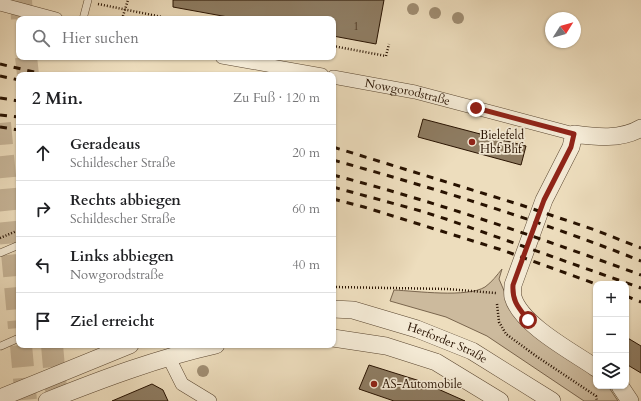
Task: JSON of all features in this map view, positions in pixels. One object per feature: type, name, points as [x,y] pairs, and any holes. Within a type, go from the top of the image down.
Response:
[{"type":"street","points":[[0,4],[45,16]]},
{"type":"street","points":[[239,60],[305,72]]},
{"type":"street","name":"Nowgorodstraße","points":[[336,78],[415,92],[574,134]]},
{"type":"street","points":[[593,366],[540,330],[528,320],[519,309],[513,296],[513,285],[544,200],[571,147],[574,134],[593,137],[610,137],[624,135],[641,128]]},
{"type":"street","name":"Herforder Straße","points":[[336,310],[353,310],[417,329],[472,351],[552,401]]},
{"type":"street","name":"Herforder Straße","points":[[336,338],[386,346],[436,362],[500,401]]},
{"type":"street","points":[[0,398],[123,348]]},
{"type":"street","points":[[46,401],[134,368],[167,351],[193,350],[202,348]]},
{"type":"street","points":[[167,351],[182,384],[210,401]]},
{"type":"street","points":[[622,389],[630,401]]},
{"type":"lane","points":[[84,16],[88,1]]},
{"type":"lane","points":[[0,253],[16,246]]},
{"type":"lane","points":[[1,346],[16,339]]},
{"type":"path","points":[[123,16],[128,0]]},
{"type":"path","points":[[88,1],[156,16]]},
{"type":"path","points":[[336,47],[386,56],[389,44]]},
{"type":"path","points":[[0,238],[16,231]]},
{"type":"path","points":[[336,287],[448,289],[495,294]]},
{"type":"path","points":[[496,301],[499,322],[506,334],[596,396],[597,401]]},
{"type":"shaded area","points":[[502,269],[499,279],[505,293],[525,328],[593,375],[593,389],[610,389],[618,401],[584,401],[487,336],[446,317],[390,301],[394,290],[441,293],[466,292],[485,287]]},
{"type":"building","points":[[173,0],[384,0],[376,44],[336,37],[336,16],[222,16],[173,7]]},
{"type":"building","name":"Bielefeld Hbf Bhf","points":[[423,119],[526,146],[521,165],[418,137]]},
{"type":"building","points":[[629,339],[641,346],[641,373],[629,366]]},
{"type":"building","points":[[369,365],[420,381],[465,401],[394,401],[359,389]]},
{"type":"building","points":[[152,384],[163,390],[168,401],[112,401]]},
{"type":"tunnel","points":[[21,0],[22,16]]},
{"type":"tunnel","points":[[26,60],[28,72]]},
{"type":"tunnel","points":[[0,123],[16,296]]},
{"type":"tunnel","points":[[21,348],[26,401]]},
{"type":"tunnel","points":[[52,348],[57,401]]},
{"type":"railway","points":[[0,64],[34,72]]},
{"type":"railway","points":[[0,76],[16,79]]},
{"type":"railway","points":[[0,98],[16,101]]},
{"type":"railway","points":[[0,115],[16,117]]},
{"type":"railway","points":[[0,127],[16,130]]},
{"type":"railway","points":[[336,148],[521,205],[595,230],[641,248]]},
{"type":"railway","points":[[336,161],[488,206],[565,232],[641,261]]},
{"type":"railway","points":[[336,176],[488,221],[641,275]]},
{"type":"railway","points":[[336,188],[446,219],[641,288]]},
{"type":"railway","points":[[336,200],[502,250],[593,283]]},
{"type":"railway","points":[[629,297],[641,302]]},
{"type":"place","name":"Bielefeld Hbf Bhf","points":[[472,142]]},
{"type":"place","name":"AS-Automobile","points":[[374,384]]},
{"type":"route","points":[[476,108],[574,134],[571,147],[544,200],[513,285],[513,296],[519,309],[528,320]]}]
